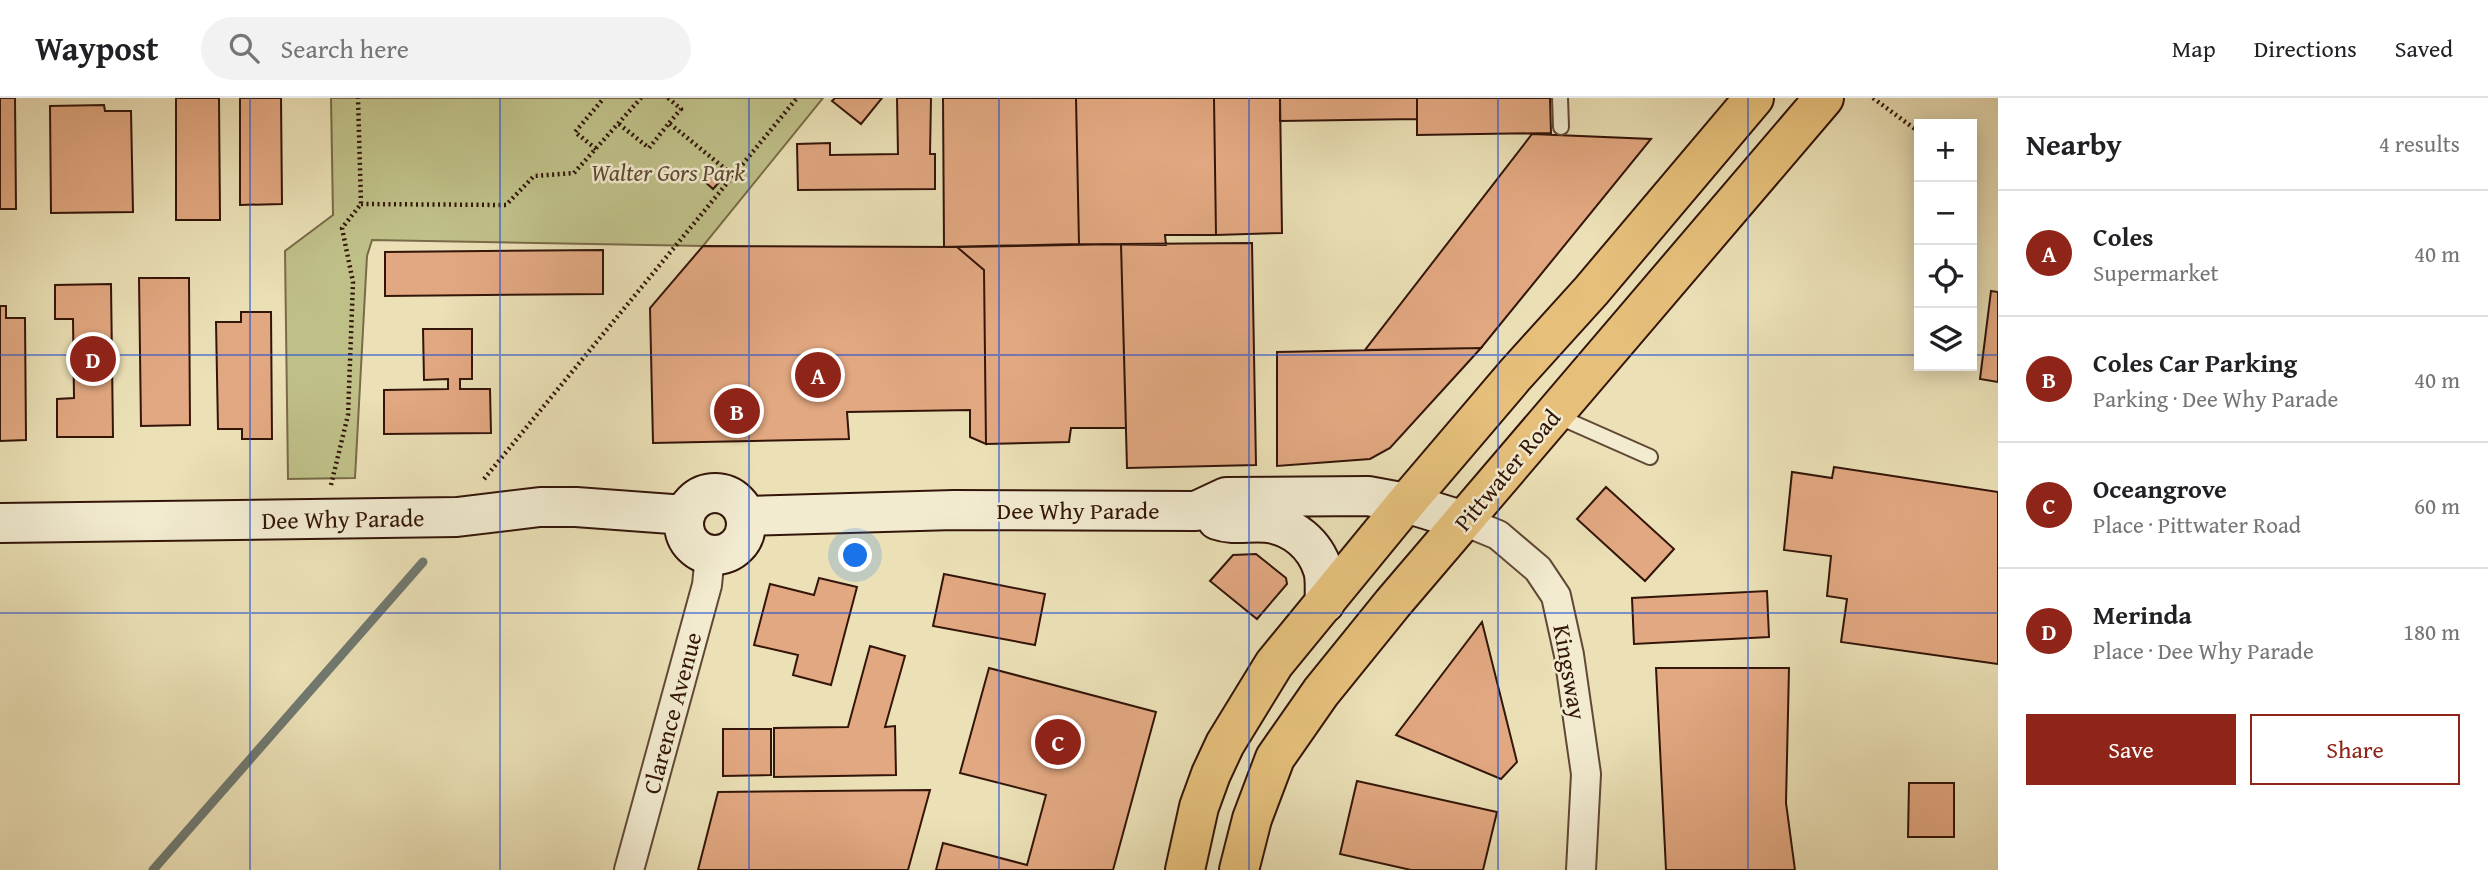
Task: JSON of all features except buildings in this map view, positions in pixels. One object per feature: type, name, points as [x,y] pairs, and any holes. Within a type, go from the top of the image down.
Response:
[{"type":"highway","points":[[1185,870],[1199,807],[1225,744],[1274,664],[1406,503],[1591,291],[1754,98]]},
{"type":"highway","name":"Pittwater Road","points":[[1239,870],[1252,819],[1275,758],[1321,692],[1824,98]]},
{"type":"main road","points":[[716,492],[735,499],[746,516],[747,527],[738,545],[730,552],[710,555],[692,544],[684,526],[685,515],[696,499],[716,492]]},
{"type":"main road","name":"Dee Why Parade","points":[[746,516],[954,510],[1196,511],[1227,497],[1368,496],[1406,503],[1464,521]]},
{"type":"main road","name":"Dee Why Parade","points":[[0,523],[457,516],[540,507],[685,515]]},
{"type":"main road","points":[[1196,511],[1227,524],[1268,523],[1296,533],[1314,549],[1324,572],[1325,603]]},
{"type":"street","name":"Kingsway","points":[[1464,521],[1498,535],[1538,569],[1556,596],[1569,655],[1586,774],[1581,870]]},
{"type":"street","name":"Clarence Avenue","points":[[629,870],[707,585],[710,555]]},
{"type":"lane","points":[[1560,98],[1561,127]]},
{"type":"lane","points":[[1554,414],[1650,457]]},
{"type":"path","points":[[331,485],[348,415],[353,282],[342,228],[361,204],[358,98]]},
{"type":"path","points":[[596,149],[575,132],[604,98]]},
{"type":"path","points":[[361,204],[506,205],[534,176],[574,173],[641,98]]},
{"type":"path","points":[[619,124],[649,148],[681,109],[668,98]]},
{"type":"path","points":[[480,484],[797,98]]},
{"type":"path","points":[[1873,98],[1914,128]]},
{"type":"path","points":[[669,123],[734,176]]},
{"type":"green space","name":"Walter Gors Park","points":[[331,98],[823,98],[703,246],[372,240],[367,256],[355,478],[288,479],[285,251],[333,215]]},
{"type":"waterway","points":[[153,870],[423,562]]},
{"type":"place","name":"Merinda","points":[[93,359]]},
{"type":"place","name":"Coles","points":[[818,375]]},
{"type":"place","name":"Coles Car Parking","points":[[737,411]]},
{"type":"place","name":"Oceangrove","points":[[1058,742]]}]
